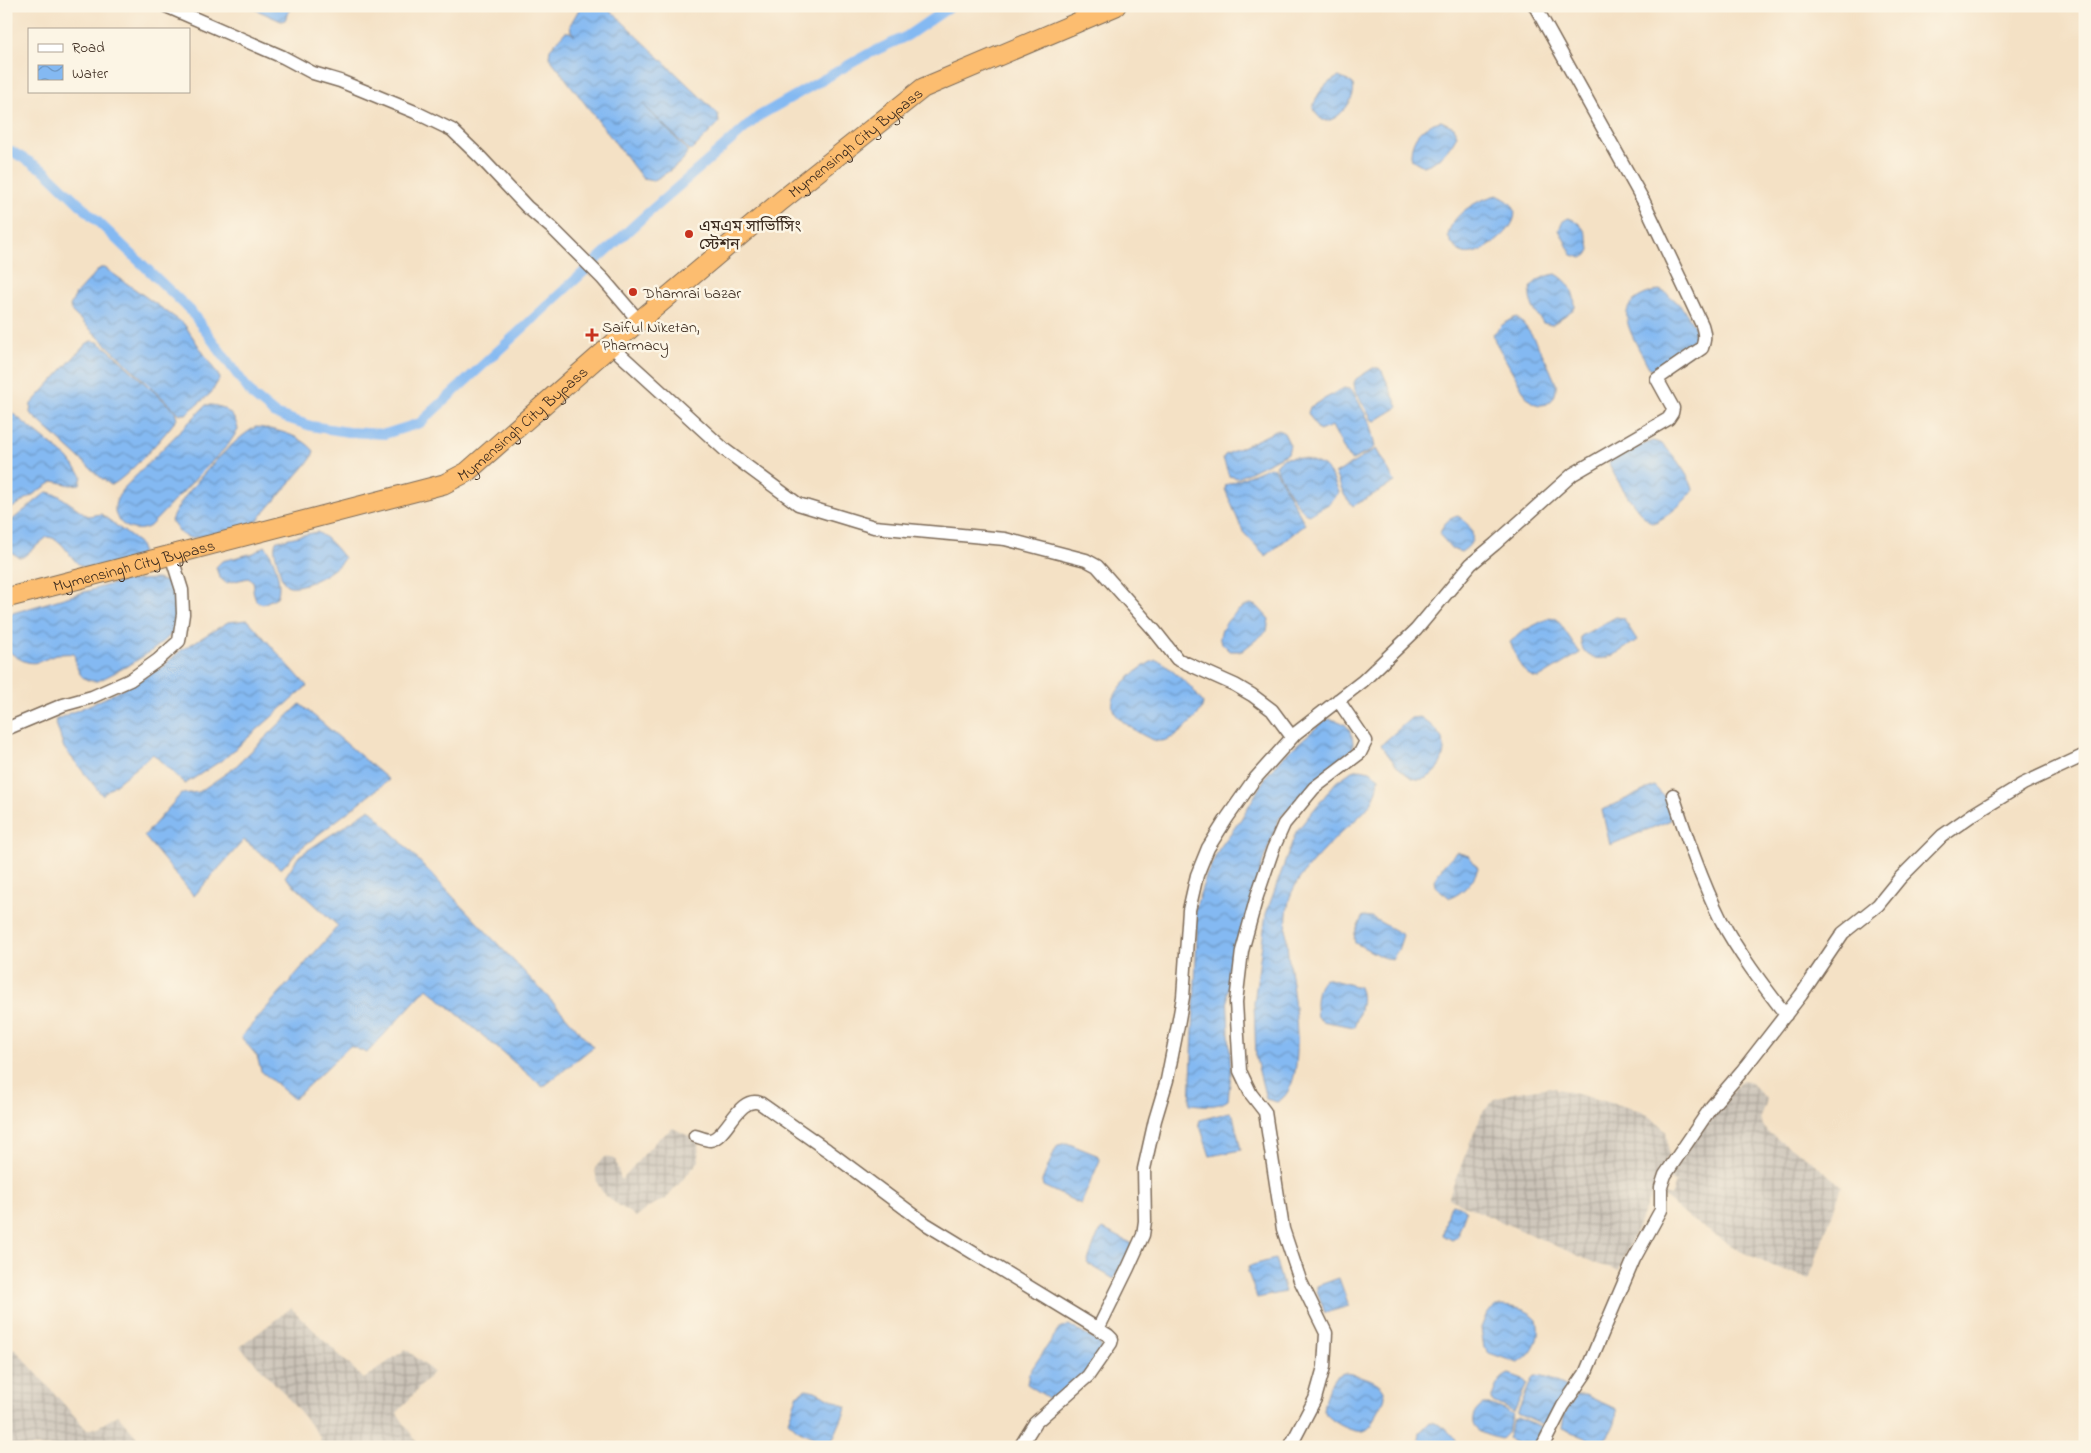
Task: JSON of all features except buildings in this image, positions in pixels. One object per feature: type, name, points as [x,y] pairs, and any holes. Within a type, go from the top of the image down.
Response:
[{"type":"highway","name":"Mymensingh City Bypass","points":[[6,598],[444,484],[467,472],[639,321],[788,195],[923,88],[1116,6]]},
{"type":"street","points":[[166,6],[283,57],[313,73],[340,81],[415,112],[452,130],[527,207],[603,279],[639,321]]},
{"type":"street","points":[[1098,1329],[1143,1235],[1145,1221],[1144,1170],[1167,1080],[1178,1025],[1189,910],[1197,875],[1208,848],[1253,781],[1292,736],[1363,681],[1416,630],[1471,564],[1573,474],[1668,419],[1673,408],[1657,379],[1702,348],[1705,340],[1706,335],[1702,325],[1644,202],[1534,6]]},
{"type":"street","points":[[611,346],[725,450],[798,504],[874,527],[1005,539],[1086,560],[1097,566],[1154,630],[1177,660],[1235,684],[1252,695],[1272,710],[1292,736]]},
{"type":"street","points":[[6,729],[63,705],[92,697],[130,680],[158,660],[179,641],[183,614],[182,590],[171,555]]},
{"type":"street","points":[[1290,1447],[1315,1399],[1324,1366],[1326,1333],[1300,1280],[1283,1229],[1265,1112],[1251,1094],[1240,1071],[1236,1002],[1242,950],[1254,905],[1273,849],[1284,824],[1314,788],[1360,753],[1366,741],[1338,700]]},
{"type":"street","points":[[1542,1447],[1562,1406],[1585,1374],[1634,1259],[1661,1210],[1661,1187],[1665,1175],[1712,1106],[1786,1015],[1827,959],[1842,933],[1878,905],[1900,878],[1942,836],[1972,815],[2024,784],[2085,754]]},
{"type":"street","points":[[1673,795],[1694,861],[1722,922],[1752,970],[1786,1015]]},
{"type":"street","points":[[695,1136],[710,1140],[716,1138],[739,1111],[750,1103],[760,1103],[926,1224],[1108,1335],[1112,1339],[1088,1376],[1035,1423],[1020,1447]]},
{"type":"shaded area","points":[[1742,1080],[1749,1081],[1767,1100],[1760,1120],[1767,1132],[1807,1158],[1842,1186],[1809,1279],[1770,1265],[1740,1251],[1690,1219],[1663,1196],[1666,1175],[1687,1143]],"holes":[[[1669,1179],[1676,1182],[1671,1196],[1664,1194]]]},
{"type":"shaded area","points":[[1550,1087],[1642,1111],[1666,1130],[1669,1154],[1619,1270],[1597,1264],[1448,1198],[1482,1113],[1495,1099],[1512,1093]]},
{"type":"shaded area","points":[[673,1128],[698,1141],[699,1161],[666,1199],[650,1206],[636,1217],[605,1196],[597,1183],[595,1168],[604,1157],[615,1159],[621,1180],[658,1139]]},
{"type":"shaded area","points":[[291,1308],[364,1379],[406,1349],[433,1372],[397,1413],[420,1447],[321,1447],[320,1437],[284,1393],[240,1347]]},
{"type":"shaded area","points":[[14,1348],[87,1430],[98,1427],[118,1415],[145,1447],[8,1447],[6,1356]]},
{"type":"water","points":[[248,6],[291,6],[285,20],[281,21]]},
{"type":"water","points":[[581,6],[606,6],[718,114],[719,123],[692,150],[689,150],[642,103],[688,151],[678,164],[653,181],[643,179],[549,57],[550,49],[565,32],[570,32],[575,36],[571,31],[570,25]]},
{"type":"water","points":[[1339,77],[1352,83],[1353,95],[1340,114],[1334,118],[1323,120],[1313,108],[1314,103],[1326,85]]},
{"type":"water","points":[[1441,121],[1454,127],[1457,135],[1443,154],[1434,162],[1423,166],[1411,159],[1415,139],[1423,129]]},
{"type":"water","points":[[1497,195],[1507,200],[1514,209],[1515,217],[1511,225],[1498,240],[1480,251],[1464,253],[1459,250],[1452,244],[1448,236],[1454,221],[1473,204]]},
{"type":"water","points":[[1568,218],[1581,226],[1588,240],[1590,250],[1582,258],[1572,255],[1559,230],[1562,222]]},
{"type":"water","points":[[100,268],[105,268],[184,324],[220,378],[211,393],[186,414],[180,414],[72,312],[70,306],[76,294]]},
{"type":"water","points":[[1556,274],[1570,288],[1574,297],[1575,308],[1552,325],[1543,323],[1537,315],[1530,299],[1530,293],[1532,286],[1537,281]]},
{"type":"water","points":[[1659,290],[1673,299],[1688,316],[1694,326],[1697,345],[1690,355],[1658,371],[1650,369],[1640,351],[1630,330],[1627,313],[1630,306],[1636,300],[1645,294]]},
{"type":"water","points":[[1516,317],[1534,339],[1556,384],[1552,400],[1544,405],[1533,403],[1528,399],[1495,341],[1493,334],[1502,325]]},
{"type":"water","points":[[91,341],[98,342],[109,350],[175,411],[177,418],[135,466],[111,485],[30,413],[31,404],[86,344]]},
{"type":"water","points":[[1373,368],[1379,368],[1382,371],[1398,407],[1375,421],[1372,420],[1355,390],[1354,383],[1356,379]]},
{"type":"water","points":[[1344,388],[1352,390],[1369,421],[1375,447],[1352,460],[1348,457],[1332,426],[1319,431],[1308,413],[1310,407]]},
{"type":"water","points":[[206,405],[223,408],[237,424],[238,430],[228,445],[150,526],[144,529],[133,529],[122,524],[118,519],[115,508],[116,501],[122,490]]},
{"type":"water","points":[[6,408],[68,458],[82,476],[80,484],[71,485],[54,481],[6,512]]},
{"type":"water","points":[[256,427],[279,431],[309,445],[314,451],[311,459],[256,522],[228,532],[190,538],[181,534],[171,521],[184,498],[221,455],[246,433]]},
{"type":"water","points":[[1278,430],[1284,433],[1290,445],[1288,453],[1238,478],[1229,476],[1223,458],[1225,455]]},
{"type":"water","points":[[1653,441],[1662,444],[1668,449],[1685,473],[1693,490],[1674,510],[1652,523],[1641,513],[1628,496],[1609,463],[1614,456]]},
{"type":"water","points":[[1376,449],[1395,482],[1353,506],[1345,496],[1335,474]]},
{"type":"water","points":[[1296,457],[1313,461],[1328,470],[1339,492],[1330,503],[1309,515],[1295,501],[1275,465],[1284,458]]},
{"type":"water","points":[[1270,467],[1275,469],[1305,524],[1266,556],[1243,532],[1225,489],[1226,485]]},
{"type":"water","points":[[47,492],[58,495],[88,516],[101,514],[139,543],[142,551],[139,556],[90,569],[78,563],[59,542],[47,537],[23,557],[19,557],[6,549],[6,525]]},
{"type":"water","points":[[1458,516],[1471,529],[1472,534],[1471,543],[1461,552],[1452,549],[1440,535],[1446,523]]},
{"type":"water","points":[[317,532],[328,540],[344,558],[335,568],[318,579],[300,585],[287,585],[282,578],[276,555],[276,541]]},
{"type":"water","points":[[265,546],[274,563],[279,592],[277,597],[263,604],[256,601],[253,581],[248,578],[226,583],[219,577],[216,567],[222,561],[254,553]]},
{"type":"water","points":[[157,579],[172,584],[176,594],[179,612],[175,629],[161,644],[151,651],[98,681],[92,681],[80,674],[74,654],[54,656],[34,663],[18,658],[6,649],[6,615],[122,581]]},
{"type":"water","points":[[1251,604],[1258,607],[1269,619],[1267,631],[1242,651],[1230,651],[1220,641],[1222,630],[1235,613]]},
{"type":"water","points":[[1616,617],[1623,618],[1637,640],[1606,658],[1593,658],[1587,654],[1582,646],[1581,636]]},
{"type":"water","points":[[1549,618],[1557,619],[1580,653],[1539,678],[1527,674],[1523,670],[1510,642],[1523,631]]},
{"type":"water","points":[[248,620],[307,686],[225,758],[185,784],[153,754],[102,795],[64,748],[55,720],[105,698],[161,668],[180,651],[228,622]]},
{"type":"water","points":[[1156,660],[1162,662],[1191,687],[1203,703],[1195,718],[1185,728],[1174,736],[1162,741],[1153,740],[1132,728],[1119,718],[1113,709],[1113,702],[1120,687],[1142,667]]},
{"type":"water","points":[[300,704],[389,780],[301,848],[281,869],[244,840],[194,896],[144,836],[181,794],[199,792],[234,768]]},
{"type":"water","points":[[1420,717],[1442,739],[1444,753],[1442,760],[1433,773],[1427,778],[1420,779],[1413,778],[1403,772],[1381,745],[1411,718]]},
{"type":"water","points":[[1326,719],[1339,721],[1347,727],[1352,736],[1353,749],[1299,797],[1279,819],[1263,861],[1227,993],[1231,1074],[1228,1100],[1215,1105],[1190,1104],[1197,934],[1195,909],[1206,876],[1219,849],[1241,819],[1267,775],[1285,755]]},
{"type":"water","points":[[1360,769],[1370,771],[1379,778],[1374,798],[1362,813],[1312,863],[1297,883],[1289,901],[1287,938],[1297,1028],[1297,1053],[1294,1074],[1288,1091],[1277,1102],[1266,1099],[1256,1059],[1254,1003],[1266,914],[1296,832],[1336,782],[1352,771]]},
{"type":"water","points":[[1654,786],[1667,799],[1671,820],[1610,845],[1602,810]]},
{"type":"water","points":[[370,809],[593,1047],[543,1087],[427,988],[367,1053],[350,1046],[294,1099],[261,1071],[257,1056],[241,1037],[338,926],[285,877],[299,856]]},
{"type":"water","points":[[1456,852],[1469,856],[1478,868],[1467,886],[1450,898],[1435,886],[1434,880],[1443,866]]},
{"type":"water","points":[[1363,916],[1371,917],[1403,935],[1398,950],[1392,959],[1382,957],[1355,943],[1355,933]]},
{"type":"water","points":[[1325,978],[1359,987],[1361,1002],[1354,1027],[1322,1021],[1317,1017],[1316,996],[1319,986]]},
{"type":"water","points":[[1230,1112],[1233,1115],[1241,1150],[1210,1156],[1199,1123],[1200,1120]]},
{"type":"water","points":[[1067,1143],[1099,1156],[1100,1160],[1081,1204],[1043,1186],[1042,1181],[1055,1150],[1058,1145]]},
{"type":"water","points":[[1452,1204],[1460,1206],[1466,1211],[1457,1237],[1452,1240],[1443,1235],[1448,1210]]},
{"type":"water","points":[[1103,1229],[1131,1243],[1131,1247],[1114,1279],[1087,1263],[1098,1234]]},
{"type":"water","points":[[1275,1259],[1285,1292],[1257,1298],[1248,1272],[1249,1266]]},
{"type":"water","points":[[1339,1278],[1349,1306],[1325,1313],[1317,1286]]},
{"type":"water","points":[[1496,1306],[1523,1310],[1537,1319],[1538,1333],[1533,1350],[1518,1363],[1489,1353],[1484,1348],[1481,1328],[1487,1313]]},
{"type":"water","points":[[1069,1325],[1099,1343],[1101,1350],[1086,1373],[1053,1399],[1050,1399],[1027,1384],[1029,1373],[1059,1329]]},
{"type":"water","points":[[1344,1373],[1369,1379],[1384,1390],[1385,1396],[1382,1405],[1373,1423],[1366,1430],[1355,1431],[1342,1426],[1330,1418],[1323,1410],[1331,1383]]},
{"type":"water","points":[[1509,1374],[1523,1379],[1527,1384],[1514,1412],[1491,1401],[1499,1381]]},
{"type":"water","points":[[1535,1376],[1555,1381],[1567,1387],[1568,1391],[1546,1427],[1517,1414]]},
{"type":"water","points":[[806,1389],[815,1391],[847,1407],[830,1446],[798,1430],[788,1421],[798,1394]]},
{"type":"water","points":[[1576,1395],[1585,1395],[1616,1409],[1615,1422],[1603,1442],[1598,1443],[1562,1428],[1564,1416]]},
{"type":"water","points":[[1483,1405],[1492,1405],[1513,1414],[1507,1433],[1501,1439],[1482,1433],[1475,1427],[1473,1423],[1474,1416],[1476,1411]]},
{"type":"water","points":[[1517,1418],[1545,1431],[1539,1447],[1524,1447],[1507,1439],[1513,1421]]},
{"type":"water","points":[[1430,1422],[1447,1430],[1454,1438],[1457,1447],[1426,1447],[1419,1439],[1420,1432]]},
{"type":"waterway","points":[[6,148],[45,171],[190,310],[253,396],[275,414],[311,426],[348,432],[385,434],[420,423],[640,220],[759,116],[866,55],[907,36],[951,6]]},
{"type":"place","name":"এমএম সাভ‌িসি‌িং স্ট‌েশন","points":[[689,234]]},
{"type":"place","name":"Dhamrai bazar","points":[[633,292]]},
{"type":"place","name":"Saiful Niketan, Pharmacy","points":[[592,335]]}]
